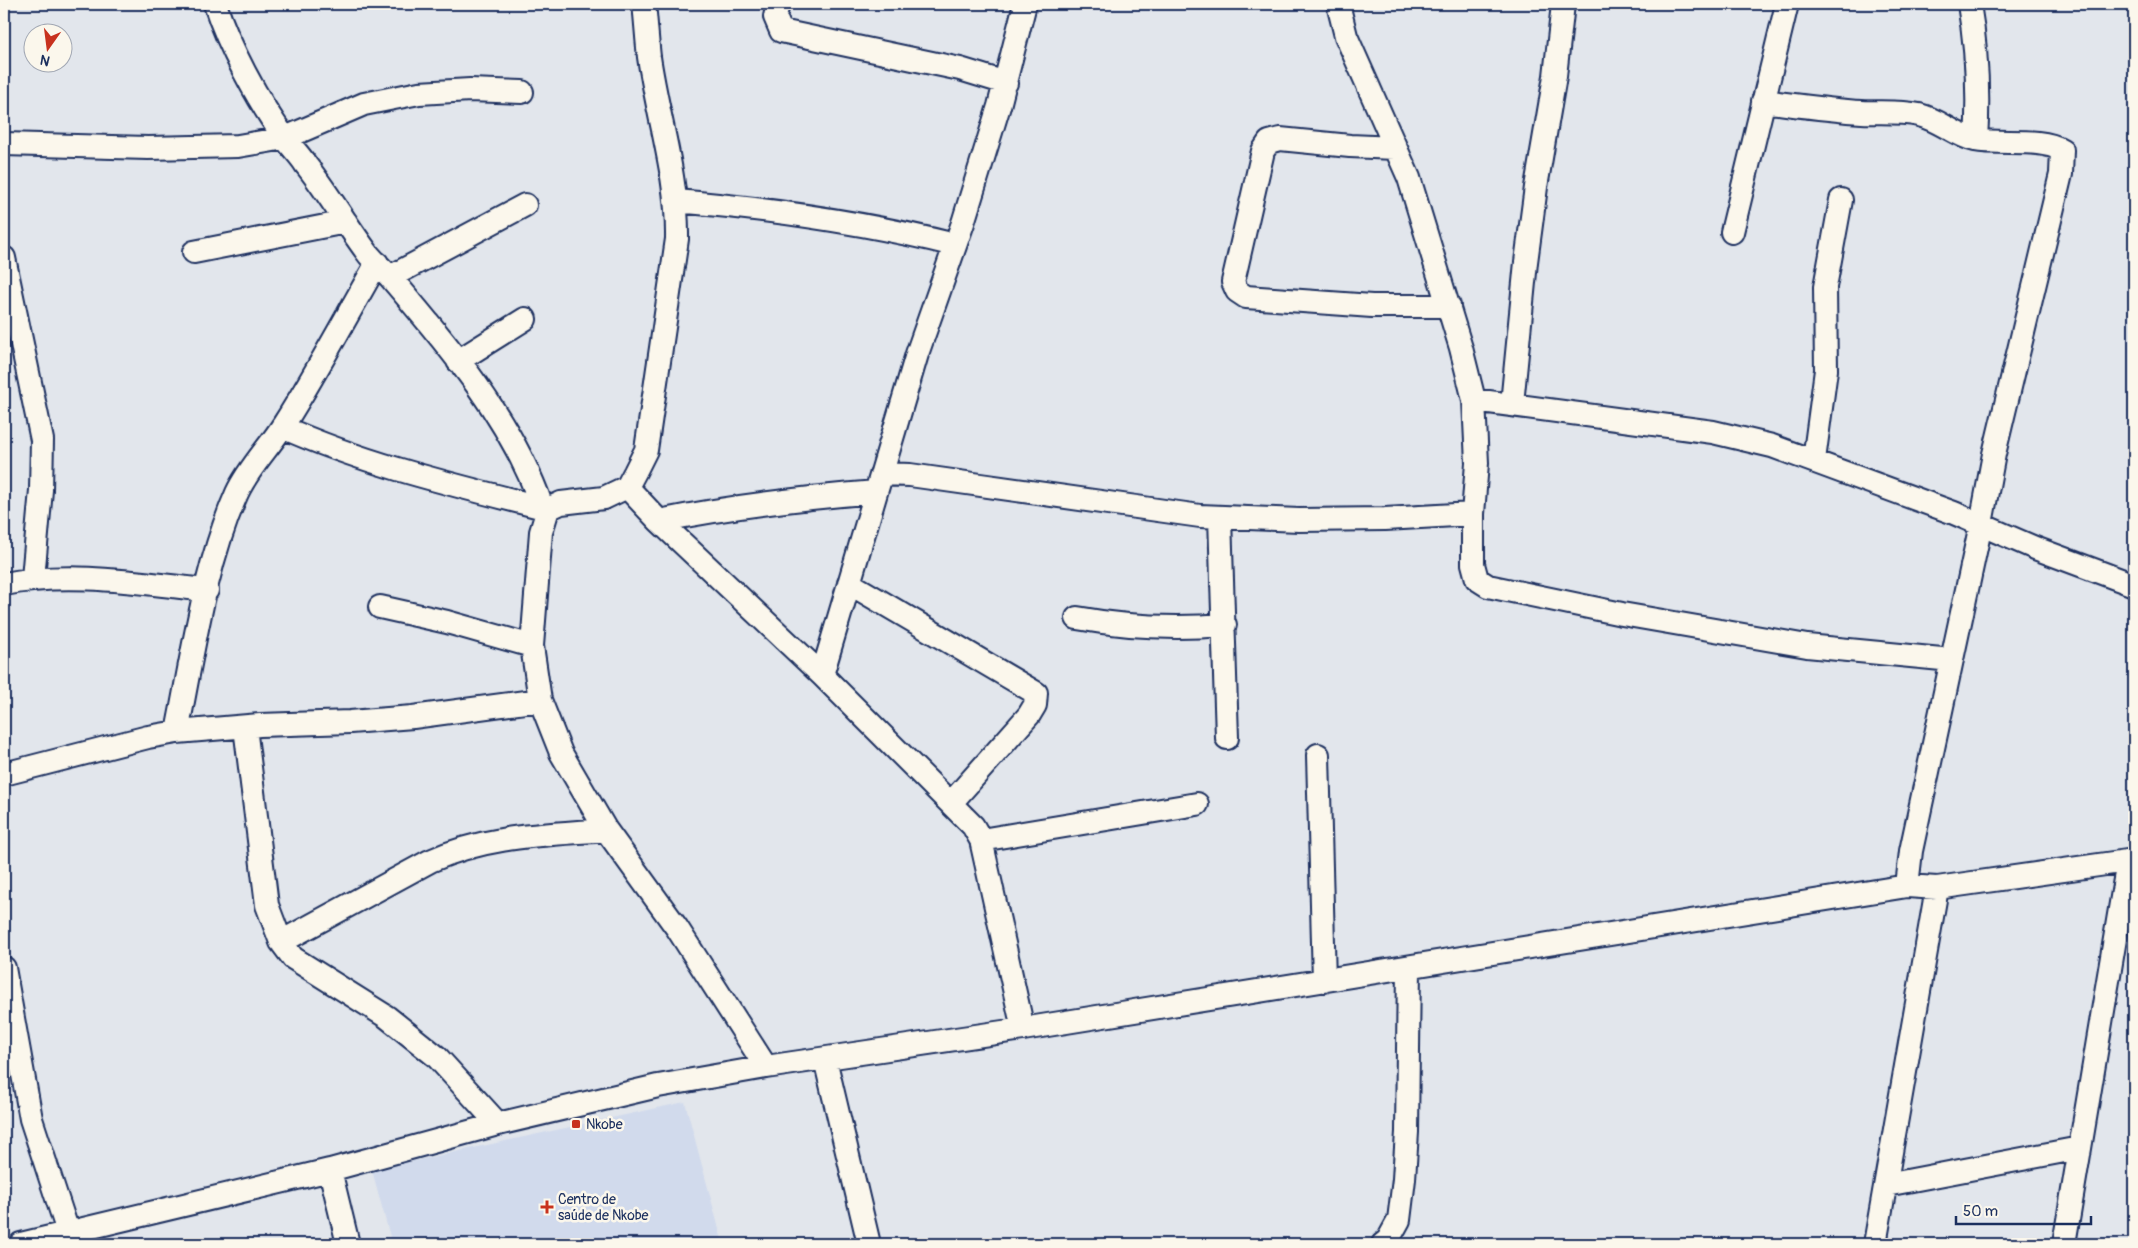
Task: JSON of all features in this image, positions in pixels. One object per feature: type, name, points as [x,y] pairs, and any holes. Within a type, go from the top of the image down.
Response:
[{"type":"street","points":[[215,4],[222,26],[260,98],[284,138],[307,165],[346,222],[383,270],[458,361],[506,430],[530,475],[545,508],[541,532],[532,646],[540,700],[561,753],[606,830],[677,928],[766,1068]]},
{"type":"street","points":[[282,427],[317,443],[351,454],[472,490],[545,508],[560,503],[594,500],[627,486],[646,450],[677,238],[678,212],[649,58],[644,4]]},
{"type":"street","points":[[778,4],[775,17],[781,31],[960,70],[1006,83]]},
{"type":"street","points":[[822,676],[842,615],[849,583],[918,354],[955,245],[1006,83],[1026,4]]},
{"type":"street","points":[[1338,4],[1346,36],[1409,178],[1461,348],[1474,400],[1478,463],[1473,514],[1473,564],[1477,579],[1488,586],[1622,614],[1807,646],[1952,660]]},
{"type":"street","points":[[1512,404],[1526,262],[1536,187],[1555,76],[1563,4]]},
{"type":"street","points":[[1732,232],[1786,4]]},
{"type":"street","points":[[1969,4],[1979,99],[1976,140]]},
{"type":"street","points":[[4,144],[148,148],[238,146],[284,138],[364,104],[392,98],[419,93],[470,90],[522,92]]},
{"type":"street","points":[[1762,101],[1861,112],[1919,115],[1941,123],[1967,138],[2055,146],[2062,150],[2061,174],[1994,454],[1906,886]]},
{"type":"street","points":[[1395,148],[1350,146],[1280,139],[1269,142],[1263,152],[1233,282],[1237,292],[1246,297],[1372,306],[1448,306]]},
{"type":"street","points":[[1814,460],[1826,370],[1826,287],[1841,200]]},
{"type":"street","points":[[676,202],[751,207],[836,219],[955,245]]},
{"type":"street","points":[[177,732],[207,590],[220,540],[238,493],[254,465],[282,427],[383,270],[524,205]]},
{"type":"street","points":[[194,252],[346,222]]},
{"type":"street","points":[[4,258],[42,440],[41,490],[33,578]]},
{"type":"street","points":[[458,361],[525,319]]},
{"type":"street","points":[[1474,400],[1713,432],[1772,446],[1814,460],[1981,524],[2035,548],[2134,584]]},
{"type":"street","points":[[659,521],[723,508],[791,499],[910,476],[1220,517],[1299,520],[1385,519],[1473,514]]},
{"type":"street","points":[[627,486],[659,521],[952,802],[973,826],[982,840],[1023,1029]]},
{"type":"street","points":[[1220,517],[1228,738]]},
{"type":"street","points":[[4,584],[33,578],[76,578],[207,590]]},
{"type":"street","points":[[849,583],[1036,693],[1035,705],[1029,715],[952,802]]},
{"type":"street","points":[[380,607],[447,622],[532,646]]},
{"type":"street","points":[[1077,618],[1143,627],[1186,628],[1225,625]]},
{"type":"street","points":[[4,774],[148,737],[177,732],[413,717],[540,700]]},
{"type":"street","points":[[245,727],[267,905],[281,942],[293,958],[387,1017],[438,1057],[498,1124]]},
{"type":"street","points":[[1318,755],[1324,981]]},
{"type":"street","points":[[982,840],[1197,804]]},
{"type":"street","points":[[281,942],[430,861],[454,850],[514,836],[606,830]]},
{"type":"street","points":[[21,1244],[330,1170],[498,1124],[658,1086],[1324,981],[1906,886],[1937,888],[2131,861],[2064,1244]]},
{"type":"street","points":[[1875,1244],[1937,888]]},
{"type":"street","points":[[1383,1244],[1388,1240],[1399,1220],[1404,1179],[1407,1132],[1409,967]]},
{"type":"street","points":[[4,968],[8,1011],[31,1119],[68,1232]]},
{"type":"street","points":[[825,1059],[869,1244]]},
{"type":"street","points":[[1886,1185],[2080,1148]]},
{"type":"street","points":[[330,1170],[348,1244]]},
{"type":"shaded area","name":"Centro de saúde de Nkobe","points":[[685,1102],[723,1244],[392,1244],[372,1170]]},
{"type":"place","name":"Nkobe","points":[[576,1124]]},
{"type":"place","name":"Centro de saúde de Nkobe","points":[[547,1207]]}]
